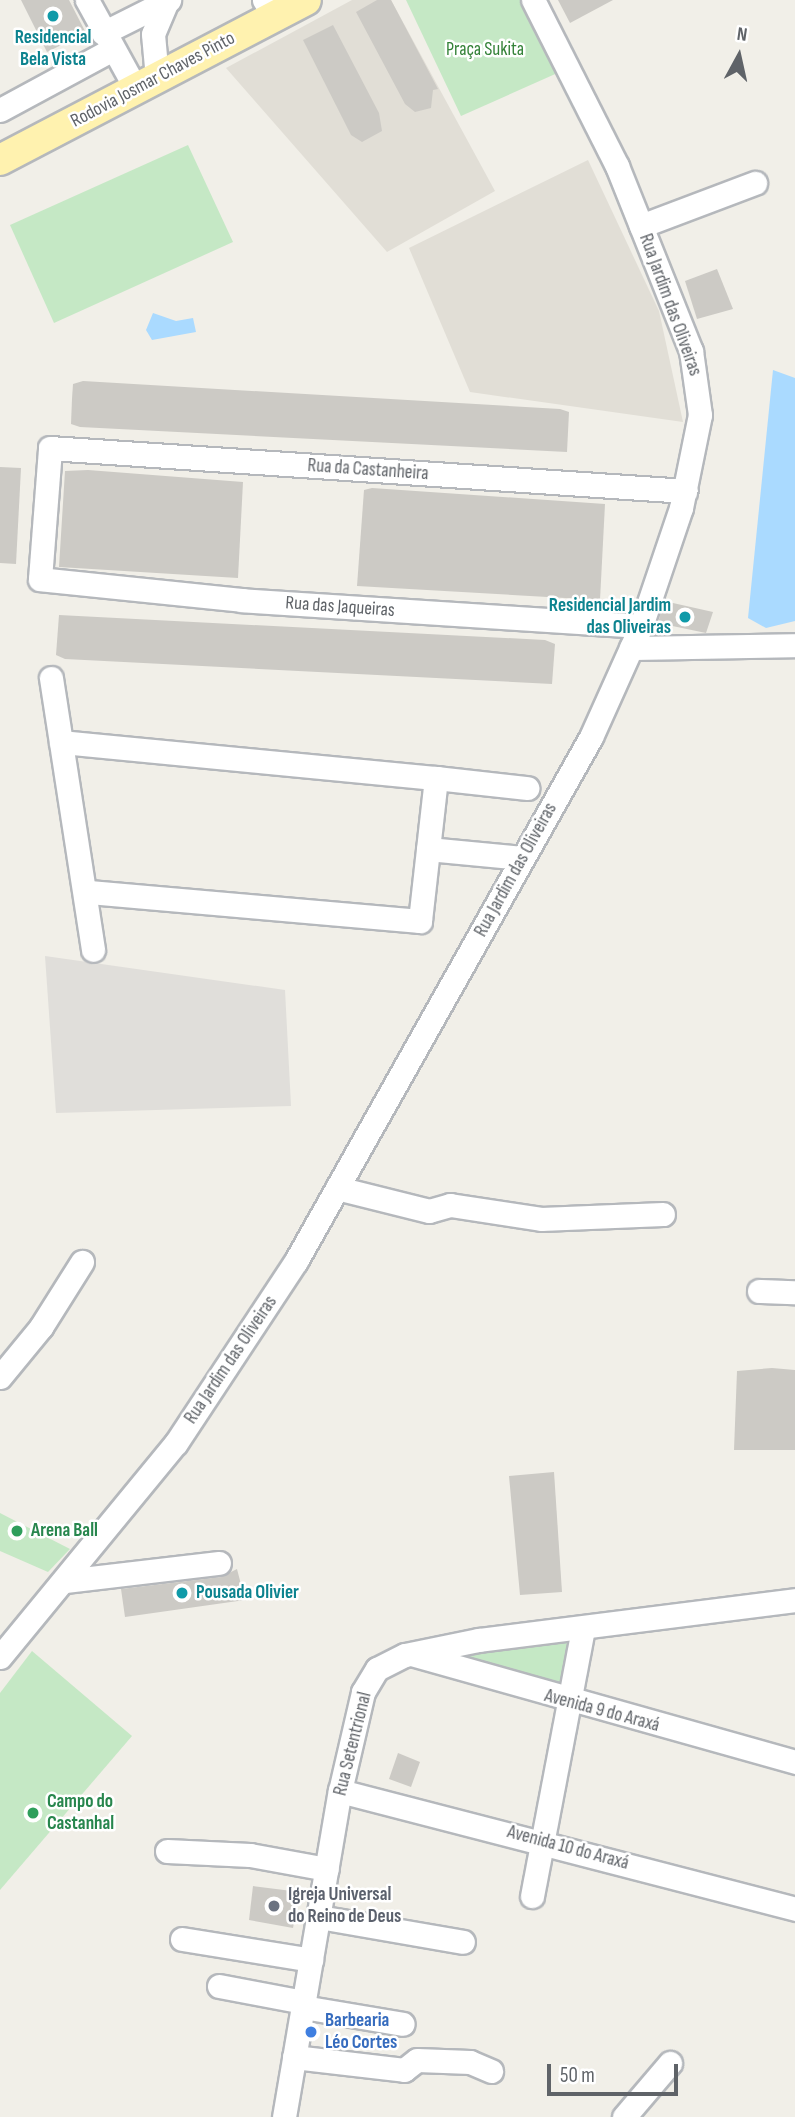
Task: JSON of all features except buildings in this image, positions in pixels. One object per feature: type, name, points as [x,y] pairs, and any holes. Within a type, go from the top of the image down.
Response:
[{"type":"main road","name":"Rodovia Josmar Chaves Pinto","points":[[0,160],[146,83],[269,8],[306,0]]},
{"type":"street","points":[[87,0],[108,41],[146,83]]},
{"type":"street","points":[[0,110],[168,0]]},
{"type":"street","points":[[146,83],[153,34],[168,0]]},
{"type":"street","name":"Rua Jardim das Oliveiras","points":[[3,1649],[65,1581],[176,1443],[337,1188],[590,737],[641,626],[685,491],[699,383],[641,226],[533,0]]},
{"type":"street","points":[[641,226],[755,183]]},
{"type":"street","name":"Rua da Castanheira","points":[[40,579],[50,448],[685,491]]},
{"type":"street","name":"Rua das Jaqueiras","points":[[40,579],[242,600],[641,626]]},
{"type":"street","points":[[631,648],[795,645]]},
{"type":"street","points":[[51,678],[93,950]]},
{"type":"street","points":[[61,742],[527,788]]},
{"type":"street","points":[[86,892],[420,921],[436,778]]},
{"type":"street","points":[[428,849],[523,858]]},
{"type":"street","points":[[337,1188],[429,1211],[450,1205],[541,1219],[663,1214]]},
{"type":"street","points":[[0,1377],[82,1262]]},
{"type":"street","points":[[759,1292],[795,1292]]},
{"type":"street","points":[[65,1581],[219,1563]]},
{"type":"street","name":"Rua Setentrional","points":[[284,2117],[340,1791],[363,1692],[383,1664],[412,1654],[795,1600]]},
{"type":"street","points":[[532,1896],[572,1704],[583,1628]]},
{"type":"street","name":"Avenida 9 do Araxá","points":[[412,1654],[572,1704],[795,1762]]},
{"type":"street","name":"Avenida 10 do Araxá","points":[[340,1791],[544,1841],[795,1909]]},
{"type":"street","points":[[167,1851],[250,1855],[327,1869]]},
{"type":"street","points":[[319,1917],[463,1942]]},
{"type":"street","points":[[182,1939],[311,1960]]},
{"type":"street","points":[[219,1986],[403,2024]]},
{"type":"street","points":[[294,2057],[404,2070],[417,2060],[470,2062],[491,2071]]},
{"type":"street","points":[[624,2117],[670,2063]]},
{"type":"shaded area","points":[[352,0],[391,0],[495,191],[387,252],[226,68]]},
{"type":"shaded area","points":[[588,160],[659,311],[683,422],[470,392],[409,248]]},
{"type":"shaded area","points":[[45,956],[285,990],[291,1106],[56,1113]]},
{"type":"green space","name":"Praça Sukita","points":[[406,0],[523,0],[562,71],[461,116]]},
{"type":"green space","points":[[188,145],[233,242],[54,323],[10,225]]},
{"type":"green space","name":"Arena Ball","points":[[0,1513],[70,1549],[48,1572],[0,1551]]},
{"type":"green space","points":[[572,1640],[563,1688],[452,1655],[473,1653]]},
{"type":"green space","name":"Campo do Castanhal","points":[[32,1651],[132,1736],[0,1890],[0,1693]]},
{"type":"water","points":[[153,313],[176,321],[193,318],[196,332],[152,340],[146,330]]},
{"type":"water","points":[[773,370],[795,378],[795,621],[766,628],[748,618]]},
{"type":"place","name":"Residencial Bela Vista","points":[[53,16]]},
{"type":"place","name":"Residencial Jardim das Oliveiras","points":[[685,617]]},
{"type":"place","name":"Arena Ball","points":[[17,1531]]},
{"type":"place","name":"Pousada Olivier","points":[[182,1593]]},
{"type":"place","name":"Campo do Castanhal","points":[[33,1813]]},
{"type":"place","name":"Igreja Universal do Reino de Deus","points":[[274,1906]]},
{"type":"place","name":"Barbearia Léo Cortes","points":[[311,2032]]}]
